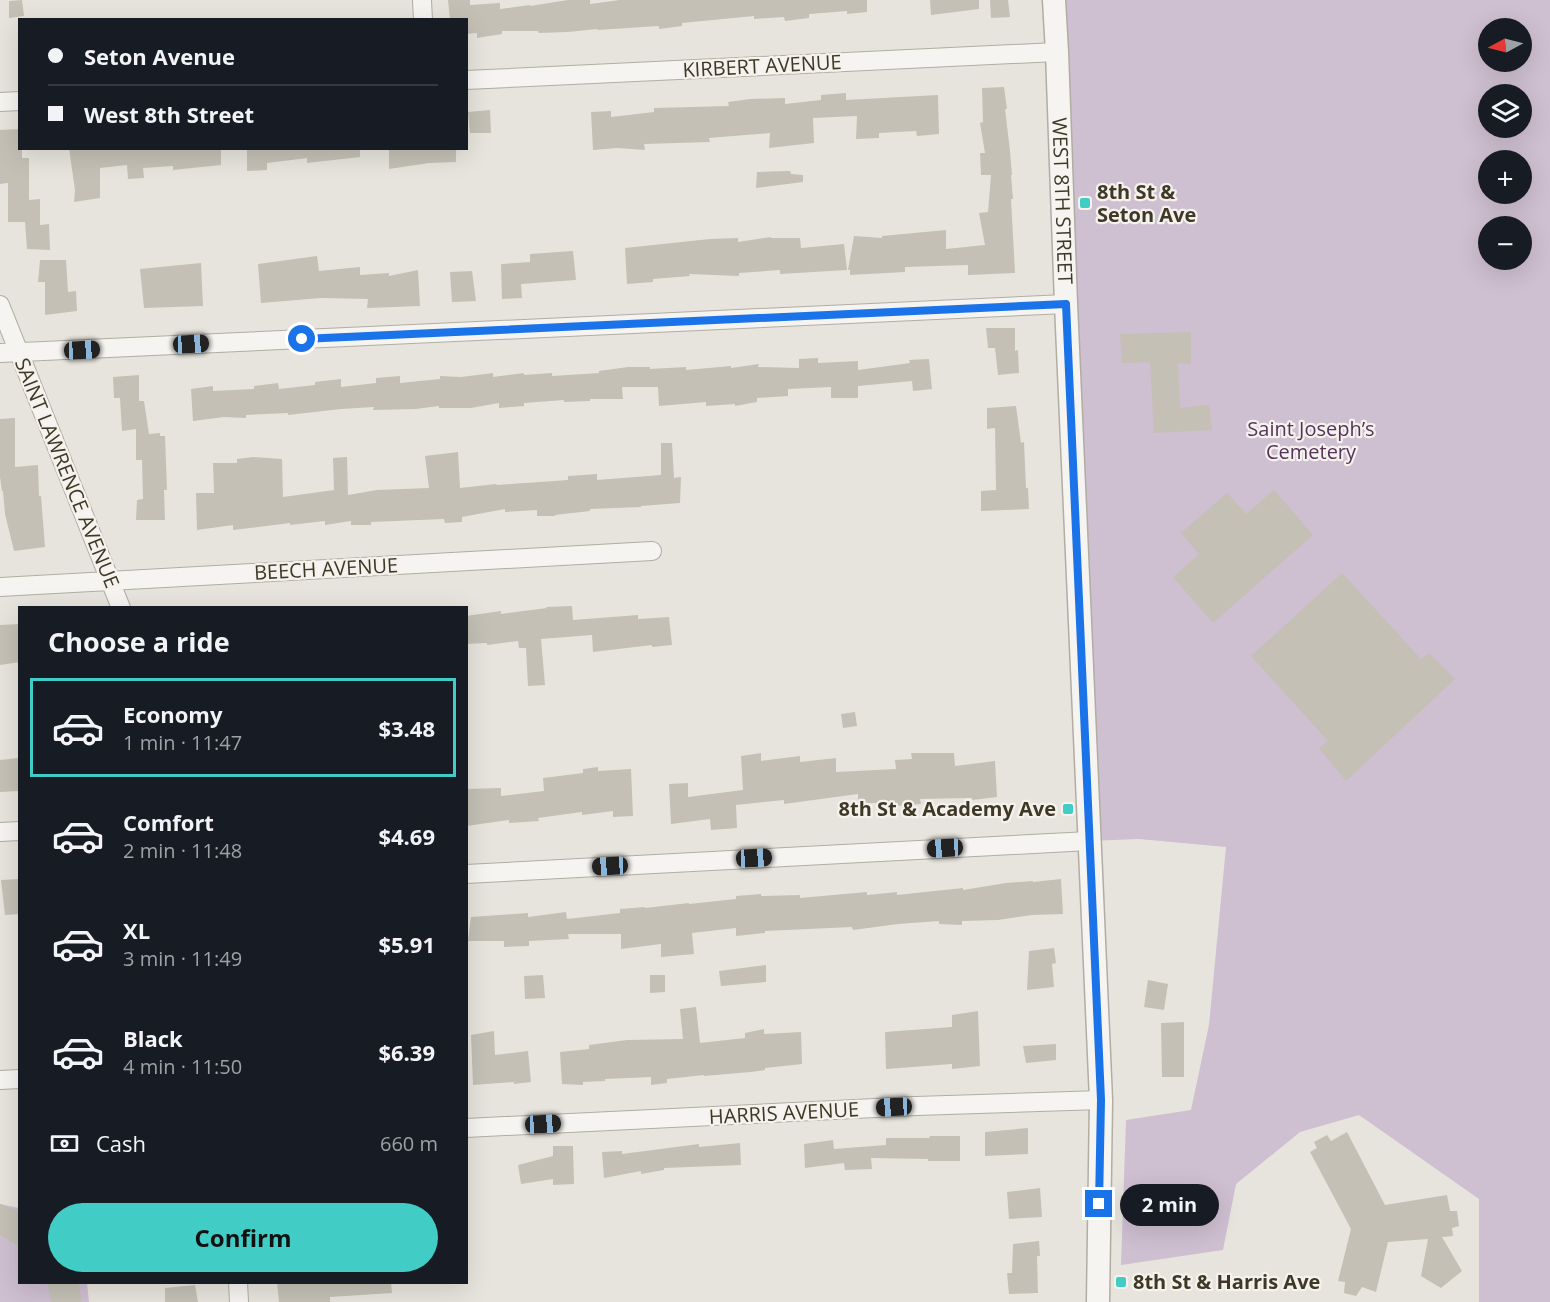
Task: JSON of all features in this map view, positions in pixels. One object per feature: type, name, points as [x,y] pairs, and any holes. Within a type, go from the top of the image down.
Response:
[{"type":"street","points":[[422,0],[423,18]]},
{"type":"street","name":"WEST 8TH STREET","points":[[1054,0],[1101,1100],[1098,1302]]},
{"type":"street","name":"KIRBERT AVENUE","points":[[468,80],[1057,52]]},
{"type":"street","points":[[0,102],[18,101]]},
{"type":"street","points":[[0,353],[1066,304]]},
{"type":"street","name":"SAINT LAWRENCE AVENUE","points":[[0,305],[120,606]]},
{"type":"street","name":"BEECH AVENUE","points":[[0,587],[652,551]]},
{"type":"street","points":[[0,832],[18,831]]},
{"type":"street","points":[[468,874],[1089,841]]},
{"type":"street","points":[[0,1080],[18,1079]]},
{"type":"street","name":"HARRIS AVENUE","points":[[468,1128],[916,1106],[1101,1100]]},
{"type":"street","points":[[238,1284],[239,1302]]},
{"type":"green space","name":"Saint Joseph’s Cemetery","points":[[1054,0],[1550,0],[1550,1302],[1479,1302],[1479,1199],[1359,1115],[1300,1132],[1236,1184],[1223,1250],[1121,1265],[1126,1120],[1191,1110],[1209,1025],[1226,847],[1139,839],[1089,841]]},
{"type":"green space","points":[[0,1204],[18,1208],[18,1284],[87,1284],[89,1302],[0,1302]]},
{"type":"building","points":[[22,0],[24,16],[9,18],[9,1]]},
{"type":"building","points":[[448,0],[470,0],[470,5],[500,3],[500,9],[568,0],[590,0],[590,4],[620,0],[867,0],[867,12],[809,14],[809,18],[785,21],[784,17],[754,19],[754,16],[682,23],[682,26],[659,29],[659,26],[539,33],[538,31],[502,31],[502,34],[477,38],[477,33],[468,34],[468,18],[450,18]]},
{"type":"building","points":[[930,0],[979,0],[979,9],[931,15]]},
{"type":"building","points":[[990,0],[1008,0],[1010,17],[991,18]]},
{"type":"building","points":[[1004,87],[1012,175],[1015,273],[968,275],[968,265],[905,267],[905,272],[850,275],[850,270],[848,270],[854,236],[882,238],[882,236],[946,230],[946,249],[985,245],[979,213],[988,212],[991,175],[981,175],[980,153],[985,153],[980,123],[983,122],[982,88]]},
{"type":"building","points":[[846,93],[846,100],[938,95],[939,134],[917,136],[916,131],[879,133],[879,138],[856,139],[857,116],[813,118],[814,143],[769,148],[770,133],[709,138],[710,142],[644,144],[645,150],[617,148],[593,150],[591,112],[611,111],[611,117],[654,112],[654,108],[729,106],[728,102],[750,99],[785,98],[785,104],[821,100],[821,95]]},
{"type":"building","points":[[490,110],[491,133],[470,133],[468,112]]},
{"type":"building","points":[[18,129],[18,150],[22,150],[22,158],[29,158],[29,200],[40,199],[40,225],[49,224],[50,250],[27,249],[25,222],[8,222],[8,183],[0,184],[0,130]]},
{"type":"building","points":[[69,150],[221,150],[221,165],[173,170],[173,166],[143,168],[144,178],[128,179],[127,165],[100,168],[100,198],[74,202],[75,190]]},
{"type":"building","points":[[247,150],[360,150],[360,157],[307,163],[307,158],[267,163],[267,170],[247,171]]},
{"type":"building","points":[[389,150],[456,150],[456,162],[429,163],[389,169]]},
{"type":"building","points":[[790,171],[791,174],[803,175],[803,182],[756,188],[757,172]]},
{"type":"building","points":[[771,237],[800,238],[801,248],[844,244],[847,270],[780,274],[780,270],[739,273],[739,276],[689,274],[690,276],[627,284],[625,248],[710,239],[738,238],[738,242]]},
{"type":"building","points":[[573,251],[576,280],[521,284],[522,298],[502,299],[501,264],[530,262],[530,254]]},
{"type":"building","points":[[317,256],[319,271],[360,267],[360,275],[389,273],[389,276],[418,270],[420,306],[367,308],[368,299],[321,298],[261,303],[258,264]]},
{"type":"building","points":[[40,260],[66,260],[68,292],[76,291],[77,311],[45,315],[45,282],[38,282]]},
{"type":"building","points":[[201,263],[203,306],[144,308],[140,269]]},
{"type":"building","points":[[472,271],[476,301],[452,302],[450,272]]},
{"type":"building","points":[[986,328],[1015,328],[1015,351],[1018,350],[1019,373],[998,375],[995,348],[988,348]]},
{"type":"building","points":[[1191,332],[1191,364],[1178,363],[1180,408],[1209,405],[1212,430],[1154,433],[1150,362],[1122,363],[1120,334]]},
{"type":"building","points":[[818,358],[818,363],[858,361],[858,370],[910,363],[909,360],[929,359],[932,389],[913,391],[912,381],[858,386],[858,398],[831,398],[831,387],[788,389],[788,396],[757,398],[757,402],[735,406],[735,404],[706,406],[706,402],[659,406],[658,387],[622,387],[623,399],[564,402],[564,400],[524,403],[524,406],[499,408],[499,403],[471,408],[439,408],[439,406],[373,410],[374,407],[288,415],[288,413],[246,415],[246,418],[224,417],[193,421],[191,389],[213,386],[213,391],[254,389],[254,386],[278,383],[279,389],[341,379],[341,387],[376,383],[376,378],[400,376],[400,383],[440,379],[440,376],[461,377],[493,373],[493,377],[524,373],[524,375],[552,373],[552,376],[599,373],[599,371],[628,367],[650,367],[650,369],[686,367],[686,370],[759,364],[758,367],[799,368],[799,359]]},
{"type":"building","points":[[139,375],[139,401],[144,401],[149,434],[160,433],[160,436],[165,436],[167,490],[164,490],[165,520],[136,520],[137,500],[143,499],[142,460],[136,460],[136,429],[122,431],[120,398],[114,398],[113,377]]},
{"type":"building","points":[[1016,406],[1021,443],[1024,442],[1029,509],[981,511],[981,491],[996,490],[995,428],[987,429],[987,408]]},
{"type":"building","points":[[15,418],[15,467],[38,465],[45,547],[14,551],[5,514],[0,477],[0,419]]},
{"type":"building","points":[[661,443],[672,443],[674,478],[681,477],[680,503],[590,509],[590,511],[555,516],[537,516],[537,510],[505,512],[505,509],[462,517],[462,522],[445,523],[444,519],[371,522],[371,525],[351,525],[351,521],[325,525],[325,521],[233,530],[233,525],[197,530],[196,493],[214,493],[213,463],[237,463],[237,459],[253,457],[282,459],[283,497],[334,490],[333,458],[347,457],[348,495],[377,490],[429,488],[425,456],[458,452],[460,488],[568,480],[568,476],[597,474],[597,480],[661,475]]},
{"type":"building","points":[[1274,490],[1313,535],[1213,623],[1173,577],[1199,554],[1181,533],[1227,493],[1246,514]]},
{"type":"building","points":[[1342,573],[1421,659],[1429,653],[1455,679],[1346,781],[1319,748],[1328,741],[1251,656]]},
{"type":"building","points":[[572,606],[573,620],[638,615],[638,619],[669,617],[672,645],[593,652],[592,635],[541,639],[545,685],[528,686],[526,648],[519,648],[518,641],[487,645],[487,643],[468,644],[468,616],[501,611],[501,614],[546,607]]},
{"type":"building","points":[[18,624],[18,662],[0,665],[0,625]]},
{"type":"building","points":[[855,712],[857,726],[843,728],[841,714]]},
{"type":"building","points":[[761,753],[761,761],[800,756],[800,762],[836,758],[836,772],[896,769],[895,760],[912,759],[911,753],[954,753],[955,766],[995,761],[997,797],[972,800],[972,798],[920,799],[921,804],[897,806],[897,803],[858,803],[858,794],[784,804],[784,800],[736,805],[737,828],[711,830],[710,819],[671,824],[669,784],[688,783],[688,797],[743,790],[741,756]]},
{"type":"building","points":[[18,758],[18,791],[0,792],[0,760]]},
{"type":"building","points":[[598,767],[598,771],[631,769],[633,816],[613,817],[613,811],[582,815],[582,812],[538,818],[539,821],[509,823],[509,820],[468,826],[468,789],[501,788],[501,796],[544,791],[543,778],[583,773],[583,769]]},
{"type":"building","points":[[18,879],[18,914],[5,915],[1,880]]},
{"type":"building","points":[[1061,879],[1063,914],[962,921],[962,925],[939,924],[939,921],[853,930],[852,927],[765,931],[765,933],[736,936],[736,928],[692,933],[694,954],[661,957],[661,944],[621,949],[621,934],[568,934],[569,939],[529,941],[529,946],[504,947],[504,941],[468,941],[471,917],[528,913],[528,917],[566,912],[567,919],[620,913],[620,909],[736,899],[736,896],[800,895],[800,898],[867,892],[867,895],[897,892],[897,895]]},
{"type":"building","points":[[1054,948],[1056,963],[1052,964],[1054,987],[1027,990],[1029,951]]},
{"type":"building","points":[[766,965],[766,982],[721,986],[719,971]]},
{"type":"building","points":[[543,975],[545,998],[525,999],[524,976]]},
{"type":"building","points":[[650,975],[665,975],[665,992],[650,993]]},
{"type":"building","points":[[1148,980],[1168,984],[1164,1010],[1144,1007]]},
{"type":"building","points":[[696,1007],[700,1043],[745,1038],[745,1033],[764,1029],[764,1034],[801,1032],[802,1064],[751,1072],[667,1079],[667,1083],[651,1085],[651,1077],[605,1079],[605,1081],[583,1082],[583,1085],[562,1084],[560,1052],[589,1049],[589,1045],[627,1040],[683,1039],[680,1009]]},
{"type":"building","points":[[978,1011],[980,1066],[952,1069],[952,1064],[886,1069],[885,1032],[952,1027],[952,1015]]},
{"type":"building","points":[[1184,1022],[1184,1077],[1162,1077],[1161,1023]]},
{"type":"building","points":[[494,1031],[495,1055],[528,1051],[531,1082],[473,1085],[471,1035]]},
{"type":"building","points":[[1056,1044],[1056,1060],[1026,1063],[1023,1046]]},
{"type":"building","points":[[1028,1128],[1028,1154],[985,1156],[985,1132]]},
{"type":"building","points":[[1347,1132],[1385,1205],[1447,1195],[1450,1211],[1457,1211],[1459,1226],[1452,1228],[1453,1236],[1442,1237],[1462,1271],[1441,1288],[1421,1276],[1428,1239],[1388,1242],[1376,1292],[1362,1287],[1356,1296],[1344,1293],[1345,1282],[1338,1281],[1351,1229],[1310,1152],[1317,1148],[1314,1142],[1327,1135],[1331,1141]]},
{"type":"building","points":[[930,1136],[960,1136],[960,1161],[871,1158],[872,1169],[845,1170],[844,1163],[805,1168],[804,1144],[833,1140],[834,1149],[886,1145],[886,1138],[929,1138]]},
{"type":"building","points":[[740,1143],[741,1165],[664,1168],[664,1170],[641,1174],[641,1171],[604,1178],[602,1152],[622,1151],[622,1154],[699,1144],[699,1147]]},
{"type":"building","points":[[553,1146],[573,1146],[574,1184],[553,1185],[553,1179],[521,1184],[518,1165],[553,1156]]},
{"type":"building","points":[[1040,1188],[1042,1217],[1009,1219],[1007,1192]]},
{"type":"building","points":[[0,1204],[18,1211],[18,1246],[0,1235]]},
{"type":"building","points":[[1039,1241],[1038,1293],[1009,1294],[1007,1273],[1012,1273],[1013,1244]]},
{"type":"building","points":[[47,1284],[79,1284],[81,1302],[51,1302]]},
{"type":"building","points":[[277,1284],[391,1284],[392,1293],[330,1297],[330,1302],[279,1302]]},
{"type":"building","points":[[195,1285],[198,1302],[165,1302],[165,1288]]},
{"type":"place","name":"8th St & Seton Ave","points":[[1085,203]]},
{"type":"place","name":"8th St & Academy Ave","points":[[1068,809]]},
{"type":"place","name":"8th St & Harris Ave","points":[[1121,1282]]},
{"type":"route","points":[[302,339],[1066,304],[1101,1100],[1099,1204]]}]
